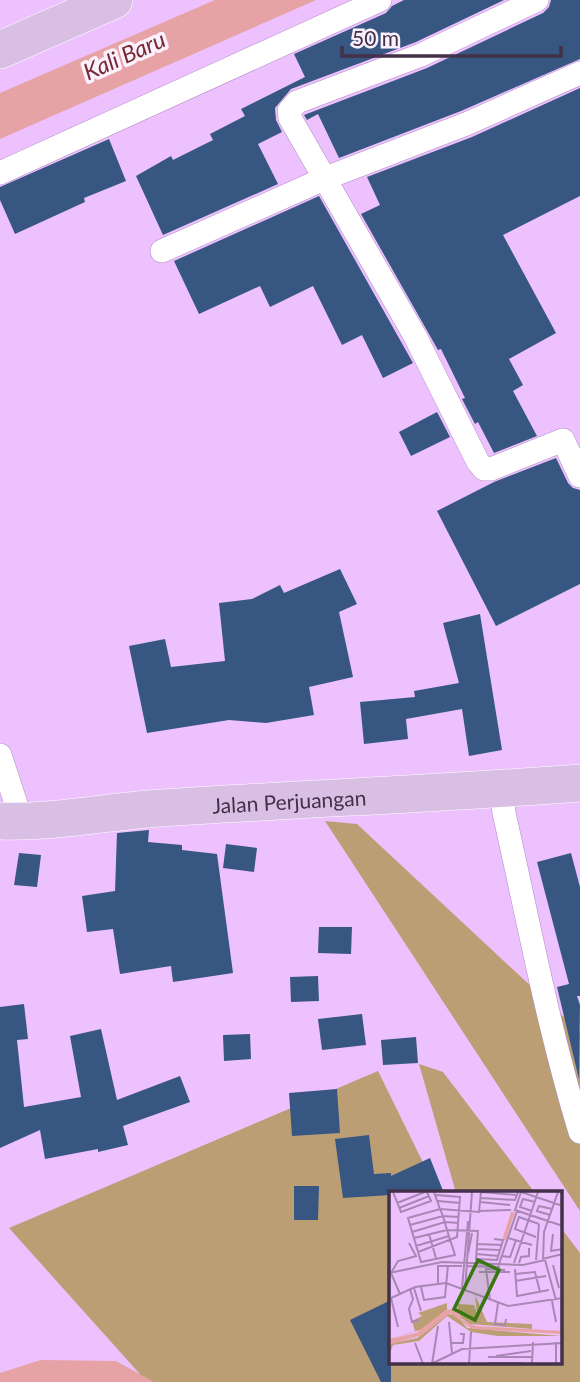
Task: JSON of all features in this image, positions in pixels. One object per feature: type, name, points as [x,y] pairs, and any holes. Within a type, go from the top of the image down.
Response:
[{"type":"main road","points":[[0,51],[114,0]]},
{"type":"main road","name":"Jalan Perjuangan","points":[[11,822],[147,809],[580,783]]},
{"type":"street","points":[[0,173],[380,0]]},
{"type":"street","points":[[537,0],[421,55],[297,102],[291,106],[290,118],[415,337],[478,462],[484,469],[491,469],[571,435],[580,476]]},
{"type":"street","points":[[162,251],[326,178],[466,124],[580,73]]},
{"type":"street","points":[[0,755],[11,822]]},
{"type":"street","points":[[501,789],[540,976],[580,1132]]},
{"type":"shaded area","points":[[325,821],[357,824],[580,1032],[580,1211]]},
{"type":"shaded area","points":[[419,1064],[443,1072],[533,1191],[455,1191]]},
{"type":"shaded area","points":[[378,1071],[437,1191],[389,1191],[389,1364],[562,1364],[562,1229],[580,1253],[580,1382],[147,1382],[9,1228]]},
{"type":"water","name":"Kali Baru","points":[[215,0],[316,0],[0,139],[0,93]]},
{"type":"water","points":[[41,1360],[116,1361],[154,1382],[0,1382],[0,1373]]},
{"type":"building","points":[[404,0],[504,0],[416,42],[291,89],[275,108],[276,120],[282,132],[258,144],[278,184],[163,235],[136,176],[171,156],[173,160],[213,140],[210,134],[245,116],[241,109],[305,77],[294,54],[386,13],[392,6]]},
{"type":"building","points":[[551,0],[580,0],[580,59],[461,111],[339,158],[318,114],[307,120],[304,115],[427,68],[543,13]]},
{"type":"building","points":[[580,88],[580,196],[503,235],[556,333],[509,359],[523,385],[513,391],[537,436],[494,453],[462,399],[465,398],[441,349],[438,350],[361,214],[380,205],[367,177],[472,137]]},
{"type":"building","points":[[109,139],[126,181],[84,198],[85,202],[15,234],[0,200],[0,187]]},
{"type":"building","points":[[319,196],[413,363],[383,378],[362,335],[342,345],[313,286],[270,307],[260,286],[199,314],[174,261]]},
{"type":"building","points":[[437,412],[450,437],[411,456],[399,432]]},
{"type":"building","points":[[556,458],[568,483],[580,490],[580,584],[496,626],[437,511],[494,482]]},
{"type":"building","points":[[340,569],[357,604],[339,612],[353,677],[309,687],[314,715],[266,723],[229,720],[147,733],[129,646],[165,639],[171,667],[225,661],[219,603],[252,599],[280,585],[284,593]]},
{"type":"building","points":[[480,614],[502,750],[469,756],[462,709],[406,719],[408,739],[364,744],[360,702],[415,697],[414,691],[459,683],[443,623]]},
{"type":"building","points":[[149,830],[148,842],[182,845],[182,850],[217,854],[233,973],[173,982],[171,966],[120,974],[113,929],[87,932],[82,896],[115,891],[117,833]]},
{"type":"building","points":[[226,844],[257,848],[254,872],[223,868]]},
{"type":"building","points":[[19,853],[41,855],[37,887],[14,885]]},
{"type":"building","points":[[571,853],[580,887],[580,996],[577,996],[580,1005],[579,1079],[557,987],[569,984],[537,862]]},
{"type":"building","points":[[319,927],[352,927],[351,954],[318,953]]},
{"type":"building","points":[[318,976],[319,1001],[291,1002],[290,977]]},
{"type":"building","points":[[24,1004],[28,1039],[17,1040],[24,1107],[81,1097],[70,1036],[101,1029],[117,1100],[180,1076],[190,1102],[123,1126],[128,1145],[45,1159],[40,1130],[0,1148],[0,1007]]},
{"type":"building","points":[[362,1014],[366,1045],[322,1050],[318,1019]]},
{"type":"building","points":[[250,1034],[251,1059],[224,1061],[223,1035]]},
{"type":"building","points":[[416,1037],[418,1063],[383,1065],[381,1040]]},
{"type":"building","points":[[337,1089],[340,1133],[292,1136],[289,1093]]},
{"type":"building","points":[[369,1135],[374,1174],[391,1173],[391,1176],[430,1158],[443,1191],[389,1191],[389,1195],[343,1198],[335,1139]]},
{"type":"building","points":[[294,1186],[319,1186],[318,1220],[294,1220]]},
{"type":"building","points":[[389,1301],[391,1382],[381,1382],[350,1320]]}]
